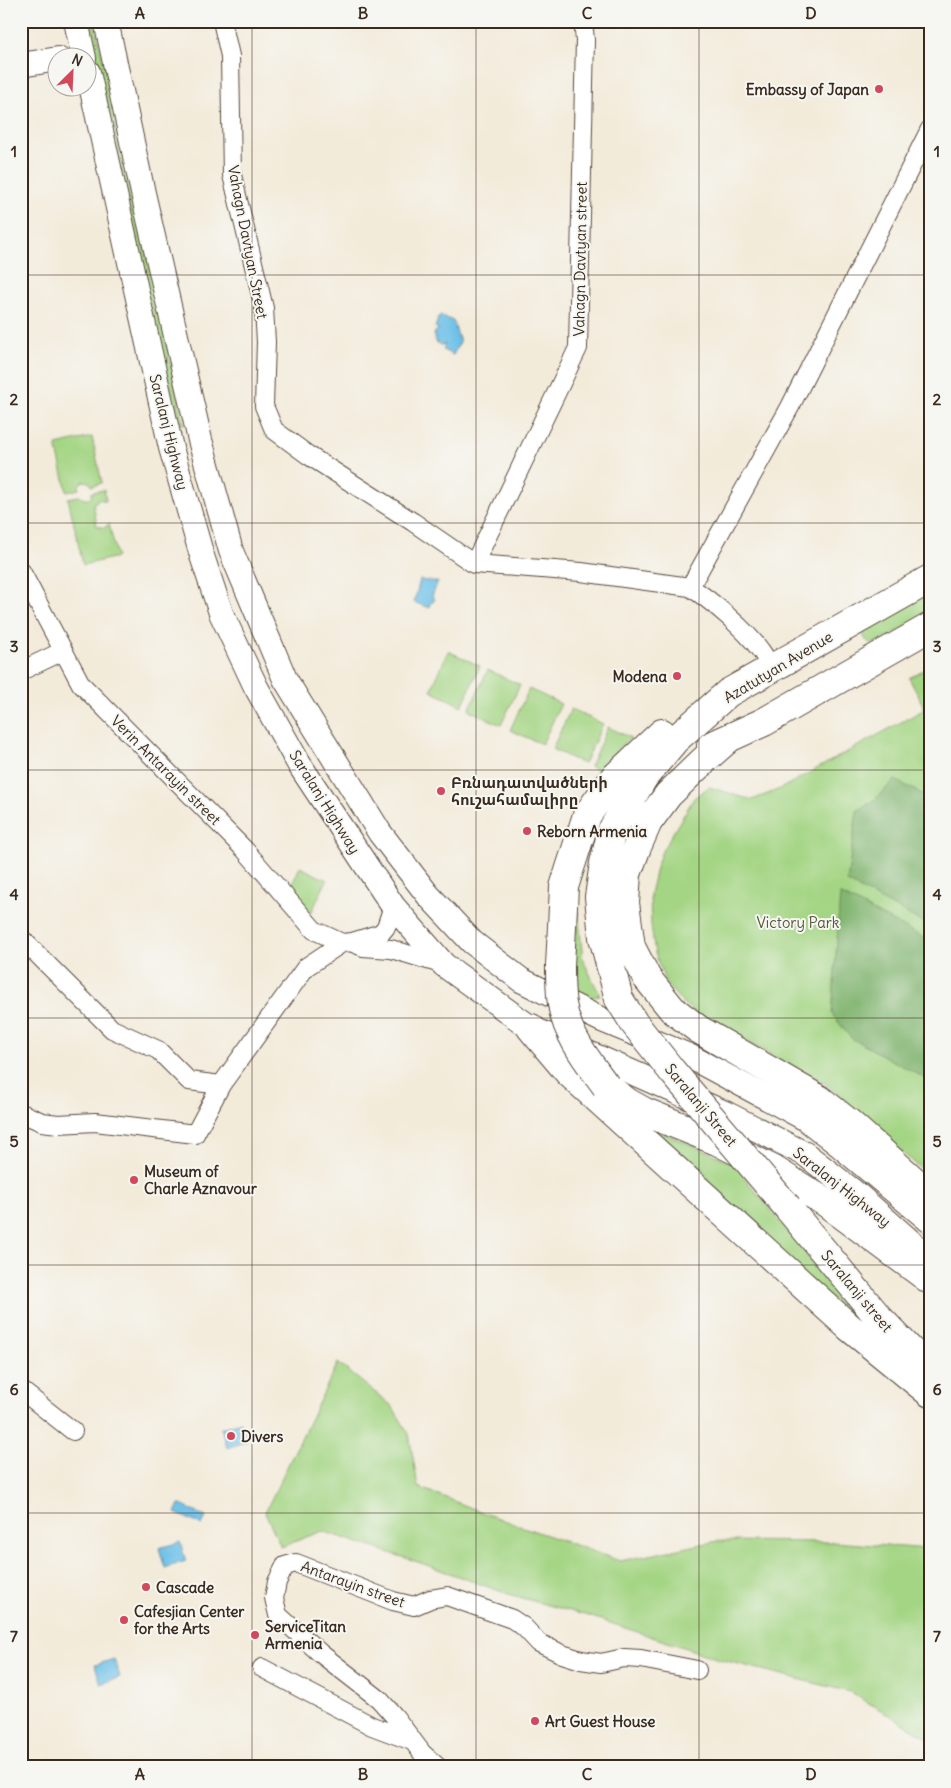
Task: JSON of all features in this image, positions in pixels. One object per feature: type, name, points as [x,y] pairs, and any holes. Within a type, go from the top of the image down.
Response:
[{"type":"main road","name":"Saralanj Highway","points":[[76,21],[79,48]]},
{"type":"main road","name":"Saralanj Highway","points":[[106,21],[143,194],[200,440],[231,551],[285,679],[380,833],[428,895],[472,942],[521,980],[602,1020],[689,1056],[806,1119],[930,1221]]},
{"type":"main road","points":[[21,65],[48,61]]},
{"type":"main road","name":"Saralanj Highway","points":[[89,98],[171,448],[202,556],[222,613],[256,687],[299,764],[393,906],[444,965],[531,1028],[727,1114],[805,1154],[859,1196],[930,1259]]},
{"type":"main road","points":[[171,448],[200,440]]},
{"type":"main road","name":"Azatutyan Avenue","points":[[620,999],[603,937],[600,897],[604,863],[612,830],[644,777],[675,740],[728,693],[930,579]]},
{"type":"main road","points":[[644,777],[764,722],[930,627]]},
{"type":"main road","points":[[764,722],[748,709],[746,699],[752,688],[807,655],[817,643]]},
{"type":"main road","points":[[728,693],[680,720],[654,740],[613,779],[587,815],[564,887],[560,966],[562,1005],[568,1026],[578,1047],[606,1086],[627,1102],[645,1112],[717,1141],[772,1169],[824,1202],[930,1280]]},
{"type":"main road","points":[[728,738],[668,795],[648,822],[627,874],[625,903],[631,947],[647,978],[672,1009],[698,1029],[818,1100],[848,1122],[930,1195]]},
{"type":"main road","name":"Saralanji Street","points":[[620,999],[634,1023],[672,1071],[788,1208]]},
{"type":"main road","points":[[531,1028],[569,1073],[849,1327],[930,1394]]},
{"type":"main road","name":"Saralanji street","points":[[788,1208],[879,1318],[930,1371]]},
{"type":"street","name":"Vahagn Davtyan Street","points":[[222,21],[230,56],[232,175],[264,308],[266,342],[264,406],[268,418],[274,430],[308,455],[413,522],[474,564]]},
{"type":"street","name":"Vahagn Davtyan street","points":[[474,564],[578,348],[585,40],[583,21]]},
{"type":"street","points":[[690,587],[790,407],[930,129]]},
{"type":"street","points":[[474,564],[580,572],[690,587],[705,597],[739,627],[761,651],[771,668]]},
{"type":"street","name":"Verin Antarayin street","points":[[21,571],[81,684],[245,850],[314,930],[364,947],[391,949],[444,965]]},
{"type":"street","points":[[21,670],[64,651]]},
{"type":"street","points":[[21,1113],[42,1122],[58,1124],[95,1122],[195,1134],[221,1085],[306,967],[347,942],[381,932],[386,927],[393,906]]},
{"type":"street","points":[[21,938],[112,1029],[158,1050],[189,1081],[221,1085]]},
{"type":"street","points":[[21,1390],[72,1431]]},
{"type":"street","name":"Antarayin street","points":[[438,1767],[422,1753],[379,1699],[320,1653],[278,1615],[274,1598],[277,1582],[285,1566],[296,1562],[393,1601],[414,1606],[430,1599],[448,1596],[512,1618],[524,1627],[539,1643],[562,1654],[581,1660],[601,1663],[624,1658],[642,1659],[697,1670]]},
{"type":"street","name":"Antarayin street","points":[[262,1668],[372,1726],[412,1741]]},
{"type":"green space","points":[[89,21],[94,21],[106,71],[183,425],[180,423],[147,293],[98,63],[98,48],[95,48]]},
{"type":"green space","points":[[92,437],[102,483],[92,486],[89,482],[83,481],[79,485],[79,489],[67,492],[56,445]]},
{"type":"green space","points":[[104,490],[106,501],[99,499],[93,504],[97,526],[104,528],[109,524],[117,557],[83,565],[68,498],[79,496],[89,499],[92,496],[92,492]]},
{"type":"green space","points":[[930,591],[930,613],[876,644],[865,639],[863,631]]},
{"type":"green space","points":[[448,651],[480,666],[462,706],[431,691]]},
{"type":"green space","name":"Victory Park","points":[[930,666],[930,1177],[826,1084],[705,1020],[683,1003],[666,984],[655,953],[651,926],[650,894],[657,864],[663,849],[694,798],[709,787],[752,800],[780,789],[925,709],[909,678]]},
{"type":"green space","points":[[488,670],[520,685],[501,725],[469,710]]},
{"type":"green space","points":[[529,689],[561,704],[542,744],[510,730]]},
{"type":"green space","points":[[571,709],[603,724],[584,764],[552,749]]},
{"type":"green space","points":[[608,727],[631,738],[620,747],[600,771],[590,766]]},
{"type":"green space","points":[[895,780],[930,798],[930,926],[847,882],[857,811],[873,801]]},
{"type":"green space","points":[[300,867],[327,880],[311,913],[290,888]]},
{"type":"green space","points":[[840,894],[930,941],[930,1081],[851,1038],[832,1014]]},
{"type":"green space","points":[[578,912],[583,960],[600,995],[576,1002],[571,982]]},
{"type":"green space","points":[[626,1117],[732,1162],[848,1306],[896,1356]]},
{"type":"green space","points":[[338,1363],[392,1406],[409,1434],[418,1487],[492,1516],[620,1561],[717,1541],[832,1542],[930,1549],[930,1739],[850,1692],[719,1659],[592,1617],[511,1595],[322,1531],[281,1547],[265,1512]]},
{"type":"water","points":[[440,315],[453,321],[460,342],[453,355],[443,350],[445,344],[441,345],[436,342],[434,334],[439,329],[435,327]]},
{"type":"water","points":[[420,580],[438,582],[432,596],[435,600],[430,603],[429,608],[414,602]]},
{"type":"water","points":[[241,1422],[247,1441],[227,1448],[221,1428]]},
{"type":"water","points":[[179,1504],[206,1517],[202,1525],[175,1513]]},
{"type":"water","points":[[180,1542],[186,1561],[165,1568],[159,1548]]},
{"type":"water","points":[[114,1659],[120,1677],[101,1684],[95,1665]]},
{"type":"place","name":"Embassy of Japan","points":[[879,89]]},
{"type":"place","name":"Modena","points":[[677,676]]},
{"type":"place","name":"Բռնադատվածների հուշահամալիրը","points":[[441,791]]},
{"type":"place","name":"Reborn Armenia","points":[[527,831]]},
{"type":"place","name":"Museum of Charle Aznavour","points":[[134,1180]]},
{"type":"place","name":"Divers","points":[[231,1436]]},
{"type":"place","name":"Cascade","points":[[146,1587]]},
{"type":"place","name":"Cafesjian Center for the Arts","points":[[124,1620]]},
{"type":"place","name":"ServiceTitan Armenia","points":[[255,1635]]},
{"type":"place","name":"Art Guest House","points":[[535,1721]]}]
